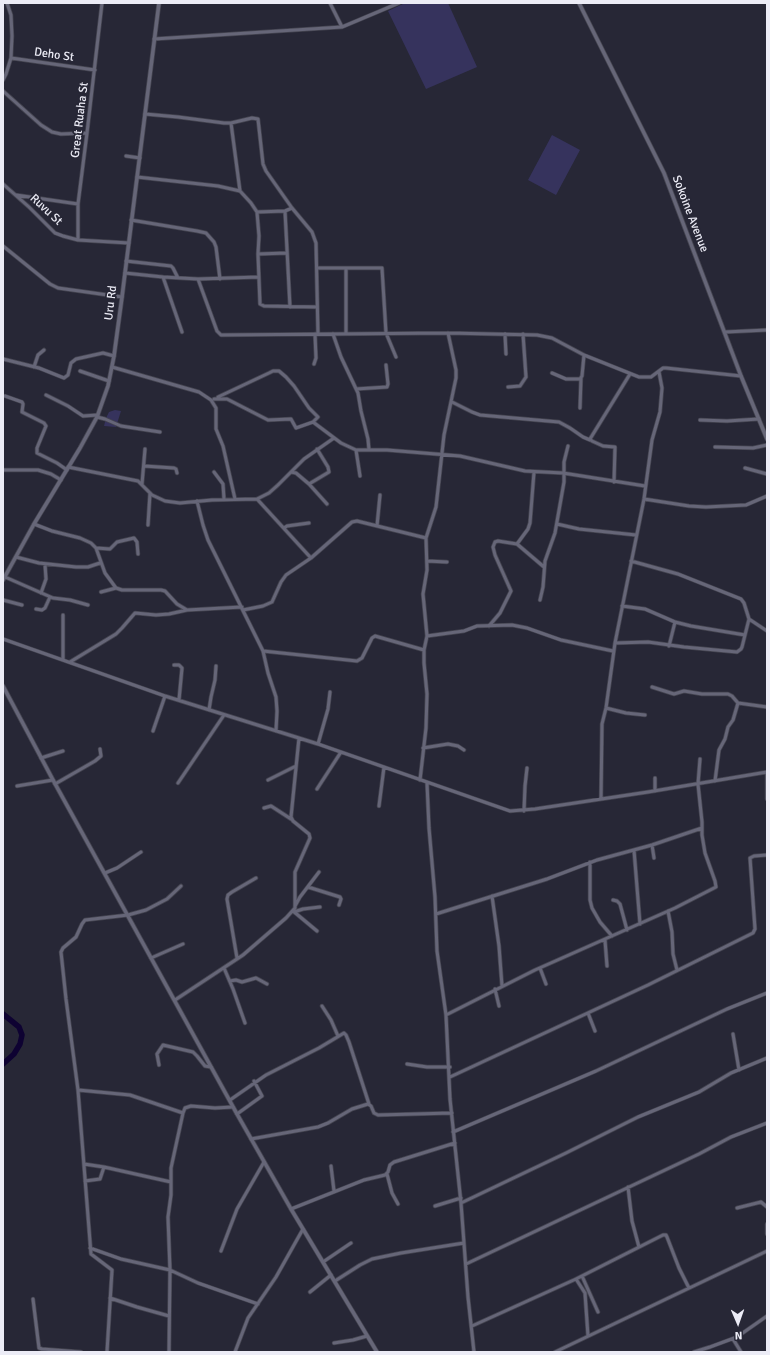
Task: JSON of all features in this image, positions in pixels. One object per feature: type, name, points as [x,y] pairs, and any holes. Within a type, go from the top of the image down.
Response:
[{"type":"street","points":[[3,80],[11,58],[12,21],[7,3]]},
{"type":"street","name":"Great Ruaha St","points":[[78,240],[78,204],[88,133],[102,3]]},
{"type":"street","name":"Uru Rd","points":[[4,578],[34,524],[80,448],[97,416],[109,381],[114,356],[129,243],[158,3]]},
{"type":"street","points":[[330,3],[342,28]]},
{"type":"street","points":[[154,39],[342,28],[399,3]]},
{"type":"street","name":"Sokoine Avenue","points":[[579,3],[664,173],[741,376],[767,438]]},
{"type":"street","name":"Deho St","points":[[11,58],[95,70]]},
{"type":"street","points":[[3,91],[41,125],[52,132],[61,134],[88,133]]},
{"type":"street","points":[[145,114],[231,123],[252,118],[258,119],[263,164],[266,171],[292,208],[312,232],[316,243],[317,307],[316,358],[314,364]]},
{"type":"street","points":[[231,123],[240,191]]},
{"type":"street","points":[[126,156],[140,158]]},
{"type":"street","points":[[137,177],[218,186],[240,191],[251,203],[256,212],[259,236],[258,254],[260,304],[264,306],[317,307]]},
{"type":"street","name":"Ruvu St","points":[[3,184],[55,233],[78,240],[129,243]]},
{"type":"street","points":[[16,195],[78,204]]},
{"type":"street","points":[[256,212],[285,211],[292,208]]},
{"type":"street","points":[[285,211],[290,307]]},
{"type":"street","points":[[131,220],[206,233],[214,242],[216,247],[220,279]]},
{"type":"street","points":[[3,246],[50,284],[58,288],[122,297]]},
{"type":"street","points":[[258,254],[287,253]]},
{"type":"street","points":[[126,261],[171,266],[178,278]]},
{"type":"street","points":[[317,268],[382,268],[386,333],[396,357]]},
{"type":"street","points":[[346,268],[346,334]]},
{"type":"street","points":[[125,273],[198,279],[259,277]]},
{"type":"street","points":[[163,277],[182,332]]},
{"type":"street","points":[[198,279],[210,314],[219,334],[223,335],[386,333],[537,335],[552,338],[584,355],[639,377],[651,377],[666,368],[741,376]]},
{"type":"street","points":[[725,332],[767,330]]},
{"type":"street","points":[[420,780],[427,694],[424,650],[427,636],[423,594],[427,561],[426,538],[436,507],[444,435],[456,386],[457,374],[448,333]]},
{"type":"street","points":[[334,334],[341,357],[356,389],[368,439],[369,450]]},
{"type":"street","points":[[505,334],[506,354]]},
{"type":"street","points":[[508,386],[520,386],[526,377],[523,334]]},
{"type":"street","points":[[34,367],[38,355],[44,350]]},
{"type":"street","points":[[3,359],[34,367],[65,378],[68,374],[71,363],[76,359],[103,353],[114,356]]},
{"type":"street","points":[[580,408],[581,378],[584,355]]},
{"type":"street","points":[[356,389],[387,387],[386,365]]},
{"type":"street","points":[[112,367],[199,392],[212,400],[216,408],[216,429],[224,446],[235,499]]},
{"type":"street","points":[[80,371],[109,381]]},
{"type":"street","points":[[277,371],[286,377],[296,388],[309,408],[318,417],[313,422],[296,428],[291,419],[268,420],[227,399],[223,398],[212,400],[269,373],[277,371]]},
{"type":"street","points":[[601,799],[601,731],[606,708],[613,651],[644,499],[652,440],[660,407],[662,388],[659,372]]},
{"type":"street","points":[[552,373],[560,378],[581,378]]},
{"type":"street","points":[[590,440],[630,374]]},
{"type":"street","points":[[46,395],[68,406],[82,416],[97,416],[121,426],[160,432]]},
{"type":"street","points":[[5,396],[22,402],[22,412],[44,422],[46,426],[37,454],[68,469],[136,481],[142,484],[150,493],[165,501],[180,503],[224,499],[257,499],[268,493],[304,459],[334,438]]},
{"type":"street","points":[[452,402],[480,415],[559,422],[583,437],[603,446],[615,447],[614,482]]},
{"type":"street","points":[[700,420],[727,421],[759,419]]},
{"type":"street","points":[[313,422],[334,438],[356,450],[460,456],[509,468],[534,472],[563,473],[645,486]]},
{"type":"street","points":[[715,447],[753,448],[767,445]]},
{"type":"street","points":[[540,600],[544,567],[557,524],[564,482],[564,462],[568,446]]},
{"type":"street","points":[[142,484],[145,449]]},
{"type":"street","points":[[309,484],[329,472],[328,467],[317,449]]},
{"type":"street","points":[[356,450],[360,476]]},
{"type":"street","points":[[144,466],[176,468],[177,473]]},
{"type":"street","points":[[746,468],[767,474]]},
{"type":"street","points":[[3,470],[21,469],[42,471],[61,480]]},
{"type":"street","points":[[214,472],[223,484],[224,499]]},
{"type":"street","points":[[291,472],[296,473],[309,484],[327,504]]},
{"type":"street","points":[[517,544],[528,529],[530,523],[534,472]]},
{"type":"street","points":[[148,525],[150,493]]},
{"type":"street","points":[[377,526],[380,495]]},
{"type":"street","points":[[644,499],[688,506],[706,506],[746,505],[767,496]]},
{"type":"street","points":[[257,499],[311,558]]},
{"type":"street","points":[[197,501],[205,533],[263,651],[277,702],[276,731]]},
{"type":"street","points":[[70,662],[116,634],[135,613],[156,615],[187,610],[264,606],[272,602],[284,578],[311,558],[352,522],[357,521],[426,538]]},
{"type":"street","points":[[284,528],[287,526],[309,523]]},
{"type":"street","points":[[34,524],[86,540],[96,548],[100,563],[110,582],[116,588],[122,590],[165,591],[177,604],[187,610]]},
{"type":"street","points":[[557,524],[580,529],[636,535]]},
{"type":"street","points":[[96,548],[111,548],[117,542],[134,538],[138,554]]},
{"type":"street","points":[[489,626],[500,613],[511,591],[495,555],[493,544],[498,541],[517,544],[544,567]]},
{"type":"street","points":[[16,557],[45,564],[88,568],[100,563]]},
{"type":"street","points":[[427,561],[447,562]]},
{"type":"street","points":[[615,643],[648,642],[669,646],[737,652],[741,649],[749,619],[744,603],[740,599],[678,574],[631,561]]},
{"type":"street","points":[[41,593],[46,579],[45,564]]},
{"type":"street","points":[[4,578],[50,597],[88,604]]},
{"type":"street","points":[[101,592],[116,588]]},
{"type":"street","points":[[36,609],[44,609],[50,597]]},
{"type":"street","points":[[3,600],[22,605]]},
{"type":"street","points":[[622,606],[645,609],[674,622],[745,635]]},
{"type":"street","points":[[63,615],[63,660]]},
{"type":"street","points":[[749,619],[767,632]]},
{"type":"street","points":[[669,646],[674,622]]},
{"type":"street","points":[[427,636],[464,631],[477,626],[512,625],[527,628],[553,638],[613,651]]},
{"type":"street","points":[[263,651],[357,661],[362,658],[372,638],[375,636],[424,650]]},
{"type":"street","points":[[3,639],[165,696],[300,738],[510,811],[524,811],[767,772],[767,799]]},
{"type":"street","points":[[174,665],[179,665],[182,668],[179,700]]},
{"type":"street","points":[[210,710],[210,697],[215,680],[216,666]]},
{"type":"street","points":[[3,686],[55,784],[233,1107],[291,1209],[377,1352]]},
{"type":"street","points":[[652,687],[675,694],[684,691],[702,694],[728,694],[738,703],[767,707]]},
{"type":"street","points":[[318,744],[328,709],[330,692]]},
{"type":"street","points":[[153,731],[165,696]]},
{"type":"street","points":[[715,781],[719,750],[725,739],[728,727],[733,720],[738,703]]},
{"type":"street","points":[[606,708],[645,715]]},
{"type":"street","points":[[178,783],[224,715]]},
{"type":"street","points":[[291,819],[300,738]]},
{"type":"street","points":[[423,748],[448,744],[458,746],[464,750]]},
{"type":"street","points":[[55,784],[99,758],[101,753],[100,749]]},
{"type":"street","points":[[41,758],[63,751]]},
{"type":"street","points":[[317,789],[341,752]]},
{"type":"street","points":[[446,1015],[502,986],[606,940],[716,887],[703,844],[698,784],[700,759]]},
{"type":"street","points":[[268,780],[296,766]]},
{"type":"street","points":[[379,806],[384,767]]},
{"type":"street","points":[[524,811],[527,768]]},
{"type":"street","points":[[655,778],[655,791]]},
{"type":"street","points":[[17,786],[53,780]]},
{"type":"street","points":[[426,783],[438,957],[446,1015],[453,1132],[461,1198],[474,1352]]},
{"type":"street","points":[[264,808],[271,806],[291,819],[310,836],[295,872],[294,910],[317,931]]},
{"type":"street","points":[[436,914],[547,879],[590,862],[652,845],[702,828]]},
{"type":"street","points":[[652,845],[654,858]]},
{"type":"street","points":[[634,850],[640,924]]},
{"type":"street","points":[[105,873],[121,866],[141,852]]},
{"type":"street","points":[[450,1077],[749,936],[755,931],[750,858],[754,856],[767,855]]},
{"type":"street","points":[[590,862],[590,900],[592,908],[600,922],[612,936]]},
{"type":"street","points":[[175,1000],[224,968],[264,938],[294,910],[319,872]]},
{"type":"street","points":[[237,958],[227,899],[228,895],[232,892],[256,878]]},
{"type":"street","points":[[106,1352],[112,1270],[92,1256],[90,1248],[78,1090],[61,950],[76,937],[85,920],[128,915],[146,910],[167,899],[181,886]]},
{"type":"street","points":[[308,887],[340,897],[340,904]]},
{"type":"street","points":[[492,896],[499,946],[502,986]]},
{"type":"street","points":[[613,900],[620,904],[627,930]]},
{"type":"street","points":[[294,910],[320,907]]},
{"type":"street","points":[[668,911],[672,932],[673,954],[677,970]]},
{"type":"street","points":[[606,940],[608,966]]},
{"type":"street","points":[[152,958],[183,944]]},
{"type":"street","points":[[224,968],[245,1023]]},
{"type":"street","points":[[540,968],[546,984]]},
{"type":"street","points":[[230,981],[236,980],[242,982],[256,978],[266,984]]},
{"type":"street","points":[[495,990],[499,1006]]},
{"type":"street","points":[[453,1132],[602,1069],[727,1009],[767,993]]},
{"type":"street","points":[[322,1006],[331,1020],[338,1036]]},
{"type":"street","points":[[588,1013],[595,1031]]},
{"type":"street","points":[[230,1100],[254,1081],[319,1048],[344,1033],[347,1036],[369,1104],[374,1113],[452,1113]]},
{"type":"street","points":[[733,1034],[740,1070]]},
{"type":"street","points":[[159,1065],[158,1052],[163,1045],[193,1052],[205,1066],[211,1067]]},
{"type":"street","points":[[461,1203],[638,1117],[699,1092],[740,1070],[767,1058]]},
{"type":"street","points":[[407,1064],[427,1067],[450,1067]]},
{"type":"street","points":[[237,1114],[262,1096],[254,1081]]},
{"type":"street","points":[[78,1090],[130,1095],[183,1113]]},
{"type":"street","points":[[251,1139],[318,1127],[352,1109],[369,1104]]},
{"type":"street","points":[[169,1352],[170,1270],[168,1217],[171,1195],[171,1168],[183,1113],[188,1106],[215,1108],[233,1107]]},
{"type":"street","points":[[466,1264],[731,1138],[767,1123]]},
{"type":"street","points":[[398,1204],[392,1193],[387,1174],[390,1165],[394,1162],[455,1143]]},
{"type":"street","points":[[221,1251],[237,1209],[264,1162]]},
{"type":"street","points":[[84,1164],[171,1182]]},
{"type":"street","points":[[331,1166],[334,1191]]},
{"type":"street","points":[[85,1181],[100,1179],[104,1167]]},
{"type":"street","points":[[291,1209],[369,1178],[387,1174]]},
{"type":"street","points":[[628,1187],[632,1221],[639,1247]]},
{"type":"street","points":[[435,1206],[461,1198]]},
{"type":"street","points":[[736,1208],[761,1202],[767,1207]]},
{"type":"street","points":[[767,1224],[767,1234]]},
{"type":"street","points":[[235,1352],[247,1321],[279,1272],[303,1229]]},
{"type":"street","points":[[472,1326],[576,1279],[663,1235],[666,1235],[679,1268],[689,1288]]},
{"type":"street","points":[[323,1262],[351,1243]]},
{"type":"street","points":[[335,1281],[372,1259],[464,1243]]},
{"type":"street","points":[[90,1248],[128,1261],[170,1270],[198,1283],[258,1304]]},
{"type":"street","points":[[555,1352],[767,1251]]},
{"type":"street","points":[[310,1292],[331,1274]]},
{"type":"street","points":[[582,1276],[598,1312]]},
{"type":"street","points":[[576,1279],[585,1293],[588,1336]]},
{"type":"street","points":[[110,1298],[169,1316]]},
{"type":"street","points":[[33,1299],[39,1348],[81,1352]]},
{"type":"street","points":[[694,1352],[733,1339],[746,1332],[767,1316]]},
{"type":"street","points":[[334,1343],[368,1336]]},
{"type":"street","points":[[733,1339],[741,1352]]},
{"type":"shaded area","points":[[405,3],[448,3],[477,67],[426,89],[388,11]]},
{"type":"shaded area","points":[[552,135],[580,150],[556,195],[528,180]]},
{"type":"shaded area","points":[[115,410],[121,411],[116,427],[104,426],[109,412]]},
{"type":"waterway","points":[[3,1014],[19,1027],[22,1035],[20,1044],[14,1054],[3,1064]]}]
